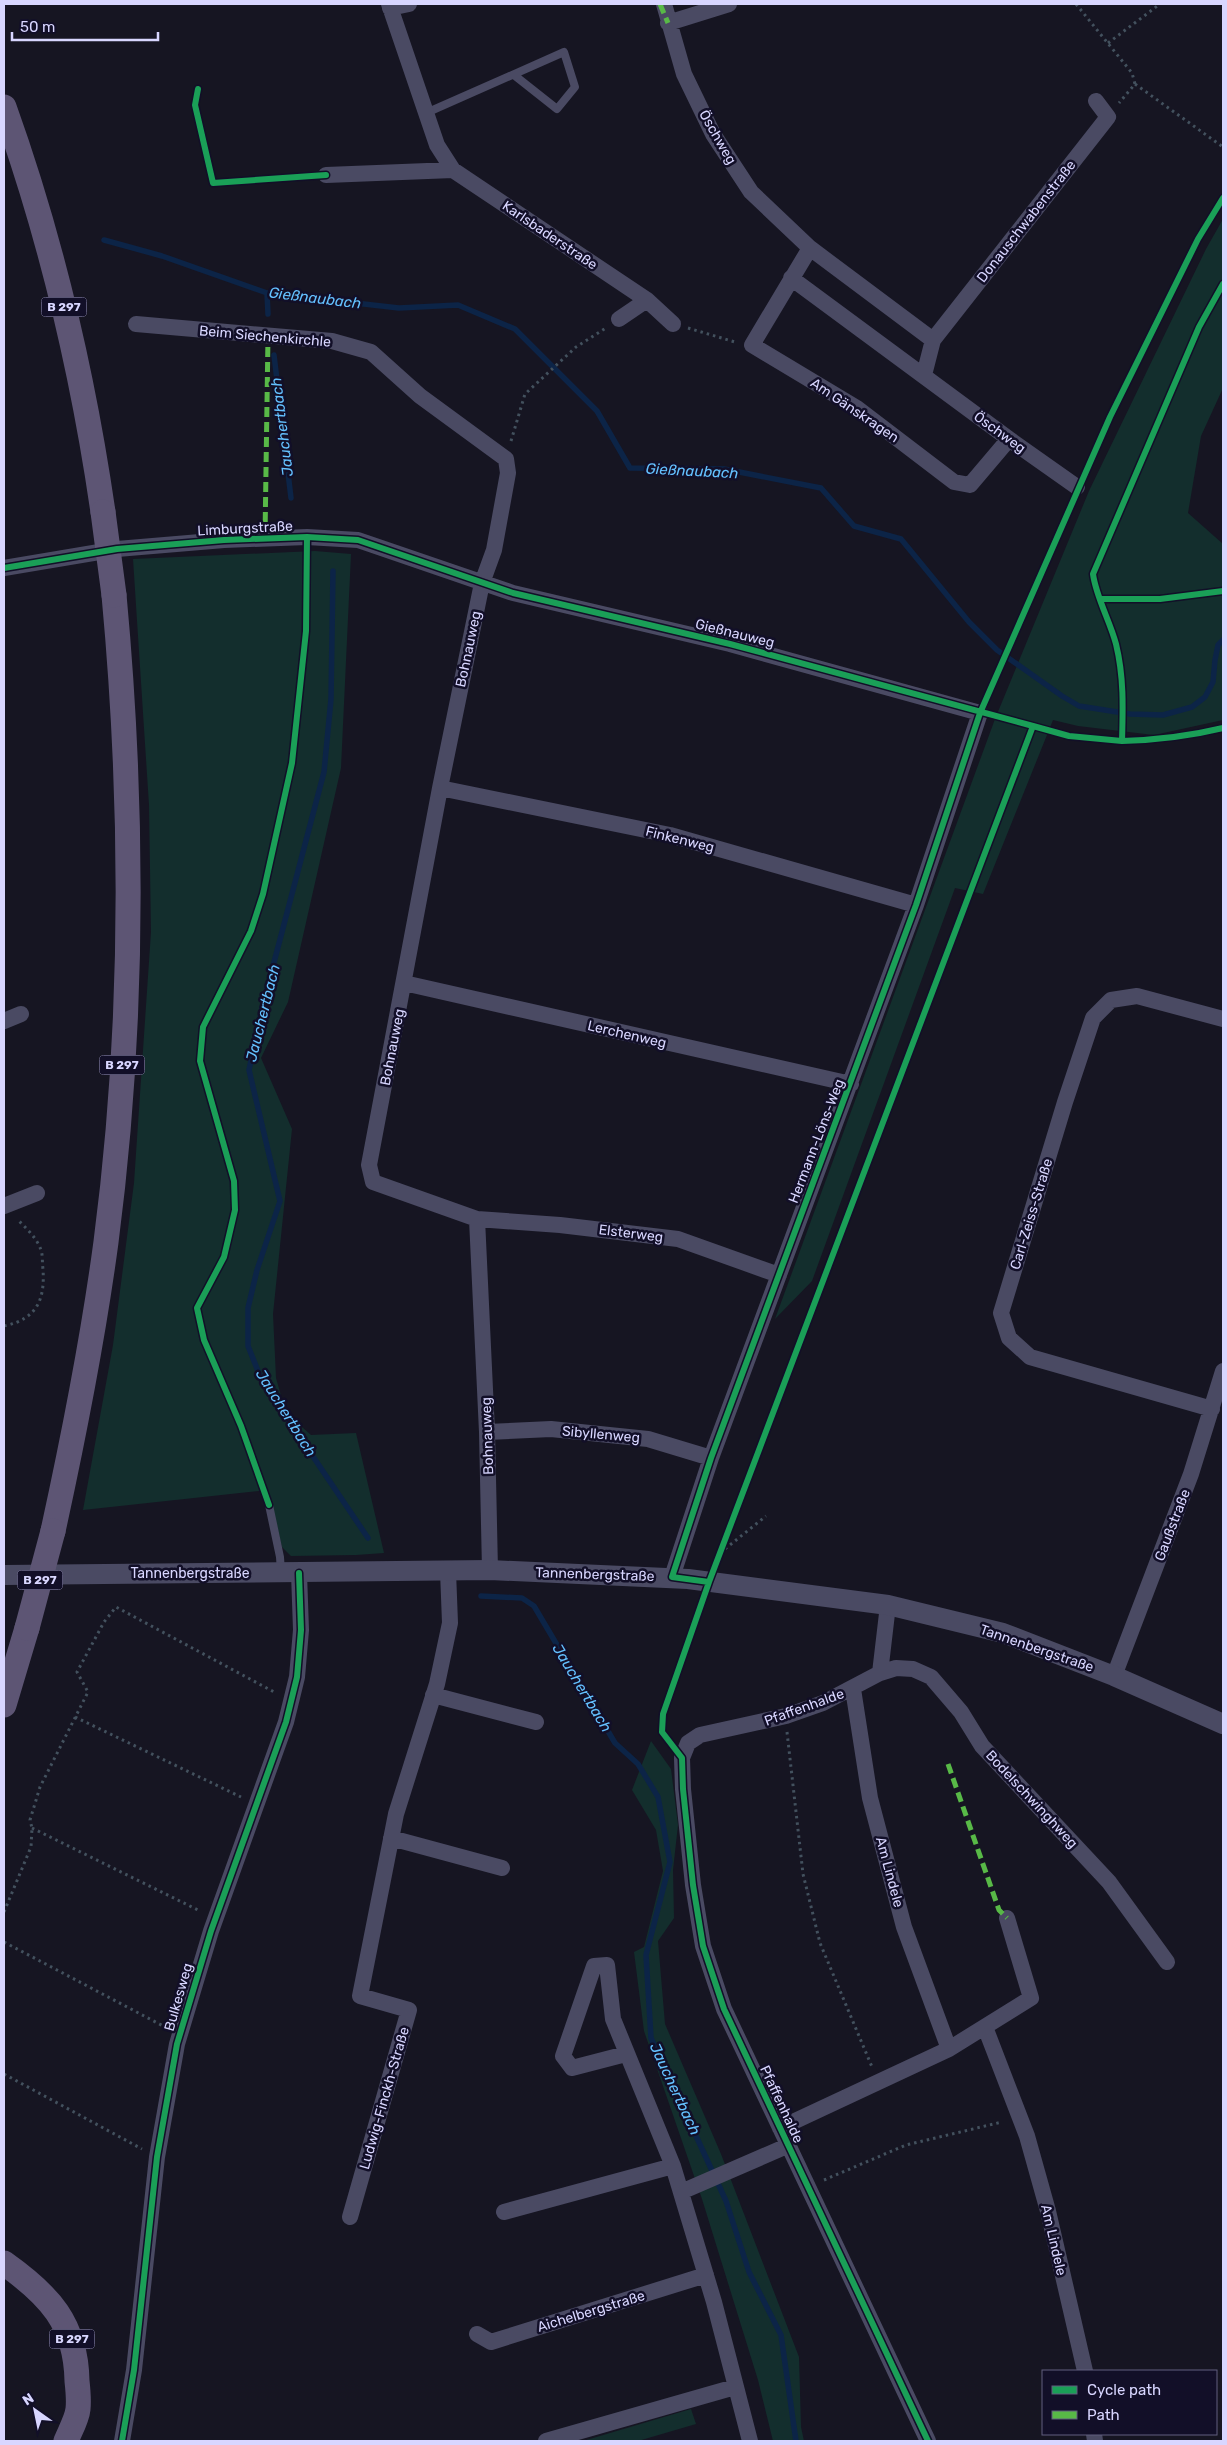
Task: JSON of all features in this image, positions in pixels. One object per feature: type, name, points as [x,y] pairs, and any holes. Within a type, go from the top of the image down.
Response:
[{"type":"main road","name":"B 297","points":[[4,107],[55,270],[87,414],[114,594],[121,673],[128,833],[128,936],[123,1053],[106,1241],[78,1418],[53,1531],[4,1705]]},
{"type":"main road","name":"B 297","points":[[4,2263],[30,2281],[47,2297],[61,2315],[71,2338],[77,2362],[78,2410],[66,2441]]},
{"type":"street","points":[[390,6],[409,4]]},
{"type":"street","name":"Öschweg","points":[[664,4],[684,74],[713,134],[751,192],[810,248],[933,340]]},
{"type":"street","points":[[668,23],[729,4]]},
{"type":"street","name":"Karlsbaderstraße","points":[[390,6],[437,145],[454,170],[647,300],[673,324]]},
{"type":"street","points":[[1096,101],[1108,117]]},
{"type":"street","name":"Donauschwabenstraße","points":[[933,340],[1108,117]]},
{"type":"street","points":[[326,175],[454,170]]},
{"type":"street","points":[[752,345],[810,248]]},
{"type":"street","name":"Öschweg","points":[[791,278],[1008,439],[1078,487]]},
{"type":"street","points":[[619,319],[647,300]]},
{"type":"street","name":"Beim Siechenkirchle","points":[[136,324],[332,340],[371,352],[420,396],[506,459]]},
{"type":"street","points":[[924,375],[933,340]]},
{"type":"street","name":"Am Gänskragen","points":[[752,345],[857,408],[954,482],[970,485],[1008,439]]},
{"type":"street","name":"Bohnauweg","points":[[490,1570],[488,1432],[477,1219],[373,1182],[368,1165],[440,788],[482,583],[494,550],[508,473],[506,459]]},
{"type":"street","name":"Limburgstraße","points":[[4,568],[117,549],[265,537],[307,537],[358,540],[482,583]]},
{"type":"street","name":"Gießnauweg","points":[[482,583],[514,593],[730,644],[980,713]]},
{"type":"street","name":"Hermann-Löns-Weg","points":[[672,1577],[712,1458],[916,905],[980,713]]},
{"type":"street","name":"Finkenweg","points":[[440,788],[670,835],[916,905]]},
{"type":"street","name":"Lerchenweg","points":[[404,983],[851,1084]]},
{"type":"street","name":"Carl-Zeiss-Straße","points":[[1212,1408],[1030,1357],[1009,1338],[1001,1313],[1064,1102],[1093,1018],[1111,1000],[1137,996],[1223,1019]]},
{"type":"street","points":[[4,1021],[21,1014]]},
{"type":"street","points":[[4,1206],[37,1193]]},
{"type":"street","name":"Elsterweg","points":[[477,1219],[560,1225],[678,1239],[779,1275]]},
{"type":"street","name":"Gaußstraße","points":[[1114,1676],[1191,1474],[1223,1371]]},
{"type":"street","name":"Sibyllenweg","points":[[488,1432],[551,1430],[648,1439],[712,1458]]},
{"type":"street","name":"Tannenbergstraße","points":[[4,1575],[490,1570],[672,1577],[888,1605],[1003,1633],[1114,1676],[1223,1724]]},
{"type":"street","name":"Ludwig-Finckh-Straße","points":[[350,2217],[409,2010],[360,1996],[396,1814],[434,1695],[450,1623],[448,1571]]},
{"type":"street","name":"Bulkesweg","points":[[122,2441],[134,2370],[157,2157],[178,2044],[211,1931],[286,1722],[297,1677],[302,1630],[290,1573]]},
{"type":"street","points":[[880,1673],[888,1605]]},
{"type":"street","name":"Bodelschwinghweg","points":[[880,1673],[896,1668],[913,1669],[931,1677],[961,1712],[982,1746],[1110,1882],[1168,1962]]},
{"type":"street","name":"Pfaffenhalde","points":[[880,1673],[853,1689],[786,1716],[700,1735],[688,1743],[682,1758],[683,1788],[693,1885],[703,1946],[724,2009],[787,2146],[928,2441]]},
{"type":"street","name":"Am Lindele","points":[[853,1689],[870,1798],[902,1917],[949,2048]]},
{"type":"street","points":[[434,1695],[536,1722]]},
{"type":"street","points":[[391,1838],[502,1868]]},
{"type":"street","points":[[780,2128],[949,2048],[1031,1998],[1007,1918]]},
{"type":"street","points":[[626,2054],[572,2068],[563,2056],[594,1966],[607,1965],[613,2019],[673,2166],[686,2190],[706,2275],[750,2441]]},
{"type":"street","name":"Am Lindele","points":[[985,2027],[1020,2117],[1048,2211],[1085,2370]]},
{"type":"street","points":[[686,2190],[787,2146]]},
{"type":"street","points":[[504,2212],[673,2166]]},
{"type":"street","name":"Aichelbergstraße","points":[[477,2334],[491,2342],[706,2275]]},
{"type":"street","points":[[546,2441],[736,2387]]},
{"type":"lane","points":[[426,113],[564,52],[576,87],[557,108],[514,75]]},
{"type":"lane","points":[[269,1505],[280,1557],[290,1573]]},
{"type":"path","points":[[1076,4],[1132,73],[1135,84],[1223,147]]},
{"type":"path","points":[[1108,43],[1160,4]]},
{"type":"path","points":[[1108,117],[1135,84]]},
{"type":"path","points":[[1015,638],[1078,487],[1198,239],[1223,198]]},
{"type":"path","points":[[506,459],[525,394],[576,347],[619,319]]},
{"type":"path","points":[[673,324],[744,345],[752,345]]},
{"type":"path","points":[[4,1206],[34,1237],[41,1251],[44,1291],[36,1309],[13,1324],[4,1326]]},
{"type":"path","points":[[720,1553],[766,1516]]},
{"type":"path","points":[[4,1912],[31,1847],[32,1828],[30,1820],[40,1787],[88,1692],[78,1672],[104,1622],[116,1607],[281,1696]]},
{"type":"path","points":[[786,1716],[803,1874],[820,1943],[878,2082]]},
{"type":"path","points":[[75,1717],[244,1799]]},
{"type":"path","points":[[32,1828],[207,1915]]},
{"type":"path","points":[[4,1942],[172,2030]]},
{"type":"path","points":[[4,2074],[145,2150]]},
{"type":"path","points":[[807,2187],[906,2145],[1020,2117]]},
{"type":"green space","points":[[1223,219],[1223,388],[1201,436],[1188,513],[1223,544],[1223,720],[1154,735],[1078,726],[1053,720],[983,894],[955,888],[812,1281],[775,1319],[995,719],[1089,491],[1206,249]]},
{"type":"green space","points":[[315,551],[351,554],[341,768],[288,1002],[261,1058],[292,1129],[273,1314],[276,1378],[286,1413],[311,1435],[356,1433],[384,1553],[291,1556],[282,1547],[268,1490],[83,1510],[113,1345],[134,1183],[151,932],[149,805],[133,559]]},
{"type":"green space","points":[[651,1741],[671,1769],[678,1825],[673,1870],[674,1918],[658,1941],[665,2024],[721,2154],[799,2357],[801,2427],[804,2441],[773,2441],[758,2380],[702,2199],[644,2031],[634,1952],[644,1947],[663,1871],[656,1830],[632,1790]]},
{"type":"green space","points":[[691,2409],[696,2424],[638,2441],[583,2441]]},
{"type":"waterway","name":"Gießnaubach","points":[[104,240],[162,256],[267,293],[399,308],[458,305],[515,329],[597,411],[630,468],[724,469],[821,488],[854,526],[901,539],[969,622],[997,650],[1079,706],[1130,714],[1163,715],[1192,707],[1205,697],[1213,682],[1218,645],[1223,640]]},
{"type":"waterway","name":"Jauchertbach","points":[[267,293],[268,314]]},
{"type":"waterway","name":"Jauchertbach","points":[[274,355],[291,498]]},
{"type":"waterway","name":"Jauchertbach","points":[[333,571],[331,699],[324,772],[262,1008],[249,1070],[280,1201],[257,1270],[248,1308],[248,1346],[262,1381],[368,1538]]},
{"type":"waterway","name":"Jauchertbach","points":[[481,1596],[522,1598],[534,1606],[615,1743],[638,1764],[658,1797],[670,1862],[646,1955],[651,2038],[726,2201],[749,2272],[781,2335],[796,2441]]},
{"type":"marked path","points":[[660,4],[668,23]]},
{"type":"marked path","points":[[265,537],[268,336]]},
{"type":"marked path","points":[[948,1764],[999,1910],[1007,1918]]},
{"type":"cycle path","points":[[198,89],[195,105],[213,183],[326,175]]},
{"type":"cycle path","points":[[709,1582],[672,1577],[711,1458],[916,905],[980,713],[1110,417],[1198,239],[1223,198]]},
{"type":"cycle path","points":[[928,2441],[724,2009],[703,1946],[693,1885],[683,1789],[682,1758],[662,1732],[663,1714],[709,1582],[1033,726],[1069,736],[1122,741],[1123,717],[1119,656],[1093,574],[1199,327],[1223,284]]},
{"type":"cycle path","points":[[4,568],[117,549],[224,540],[307,537],[358,540],[513,593],[730,644],[1033,726]]},
{"type":"cycle path","points":[[269,1505],[241,1426],[204,1340],[197,1308],[224,1257],[235,1210],[234,1181],[200,1061],[203,1027],[251,931],[263,894],[292,763],[306,631],[307,537]]},
{"type":"cycle path","points":[[1102,599],[1160,599],[1223,591]]},
{"type":"cycle path","points":[[1122,741],[1173,737],[1223,728]]},
{"type":"cycle path","points":[[122,2441],[134,2370],[157,2157],[177,2044],[211,1931],[286,1722],[297,1677],[301,1630],[299,1573]]}]
